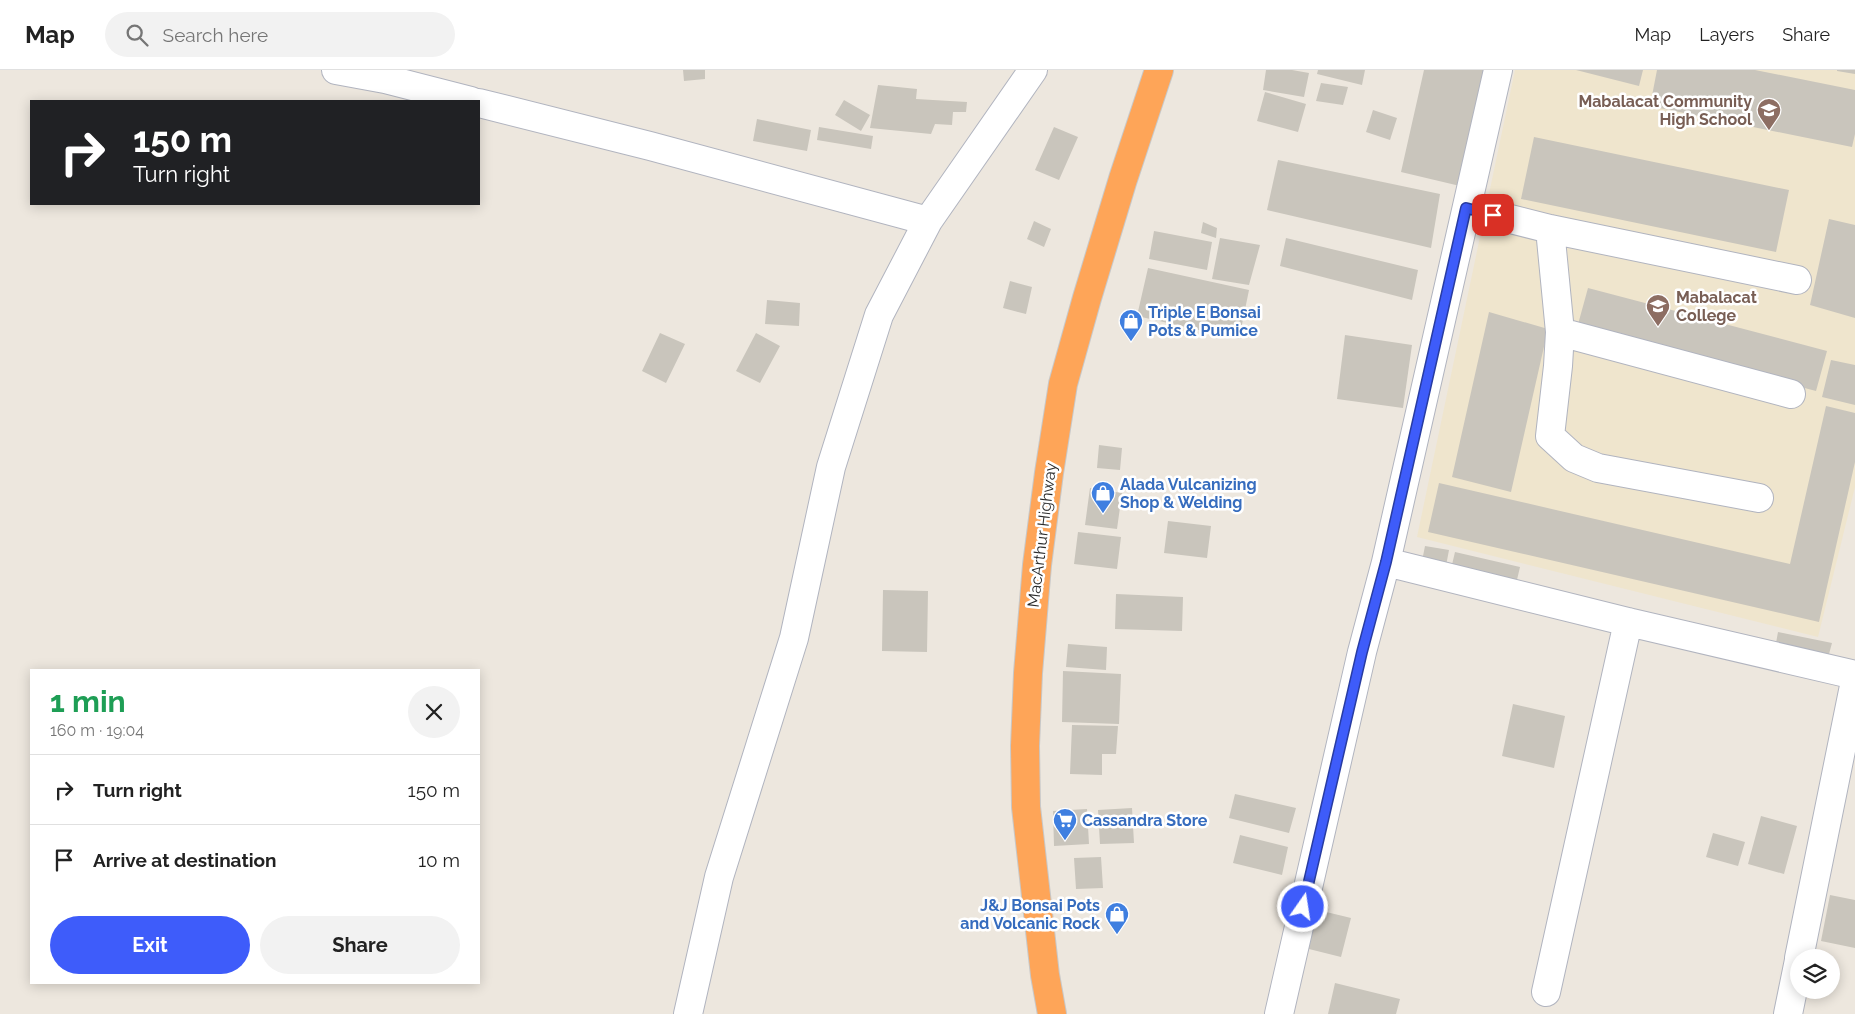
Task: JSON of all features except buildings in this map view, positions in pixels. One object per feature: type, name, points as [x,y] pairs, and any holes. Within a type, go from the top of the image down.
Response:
[{"type":"highway","name":"MacArthur Highway","points":[[1052,1014],[1045,975],[1026,807],[1026,728],[1037,565],[1063,384],[1112,215],[1158,70]]},
{"type":"street","points":[[336,70],[467,100]]},
{"type":"street","points":[[688,1014],[719,877],[794,638],[831,467],[879,315],[928,221],[1033,70]]},
{"type":"street","points":[[1279,1014],[1362,652],[1386,562],[1498,70]]},
{"type":"street","points":[[480,103],[650,146],[928,221]]},
{"type":"street","points":[[1466,208],[1550,230],[1797,280]]},
{"type":"street","points":[[1550,230],[1560,332],[1550,436],[1574,458],[1598,468],[1759,498]]},
{"type":"street","points":[[1560,332],[1791,394]]},
{"type":"street","points":[[1386,562],[1628,622],[1855,675]]},
{"type":"street","points":[[1546,992],[1628,622]]},
{"type":"street","points":[[1801,949],[1855,681]]},
{"type":"street","points":[[1788,1014],[1791,999]]},
{"type":"shaded area","name":"Mabalacat College","points":[[1515,70],[1855,70],[1855,487],[1818,637],[1417,537]]},
{"type":"place","name":"Mabalacat Community High School","points":[[1769,131]]},
{"type":"place","name":"Mabalacat College","points":[[1658,327]]},
{"type":"place","name":"Triple E Bonsai Pots & Pumice","points":[[1131,342]]},
{"type":"place","name":"Alada Vulcanizing Shop & Welding","points":[[1103,514]]},
{"type":"place","name":"Cassandra Store","points":[[1065,841]]},
{"type":"place","name":"J&J Bonsai Pots and Volcanic Rock","points":[[1117,935]]},
{"type":"route","points":[[1303,907],[1362,652],[1386,562],[1466,208],[1493,215]]}]
